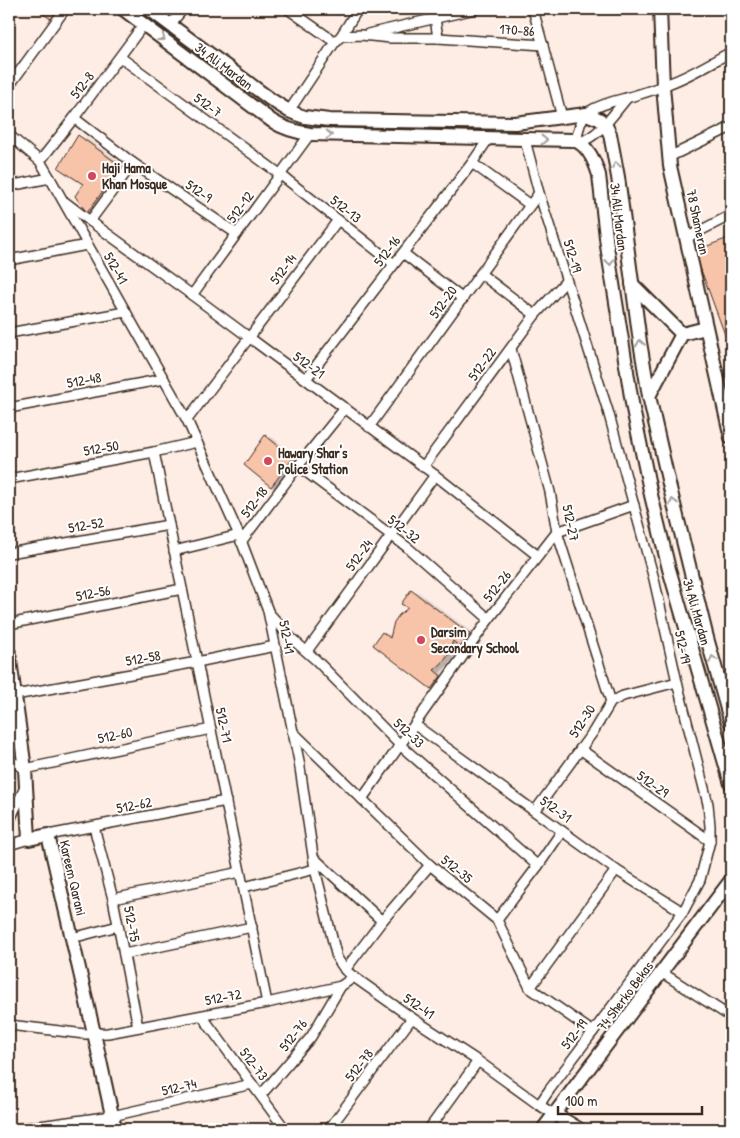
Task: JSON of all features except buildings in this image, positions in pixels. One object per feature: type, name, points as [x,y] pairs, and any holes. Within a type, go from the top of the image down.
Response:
[{"type":"main road","name":"34 Ali Mardan","points":[[123,9],[272,121],[299,133],[562,140],[578,142],[588,151],[597,167],[633,409],[651,495],[669,569],[731,784]]},
{"type":"main road","name":"34 Ali Mardan","points":[[149,9],[270,99],[289,111],[305,117],[329,120],[515,123],[586,114]]},
{"type":"main road","name":"78 Shameran","points":[[660,9],[663,86],[670,166],[731,438]]},
{"type":"main road","points":[[586,114],[599,119],[605,124]]},
{"type":"main road","points":[[515,123],[519,139]]},
{"type":"main road","name":"34 Ali Mardan","points":[[605,124],[610,134],[618,177],[649,396],[702,618],[731,723]]},
{"type":"main road","points":[[632,284],[682,334]]},
{"type":"main road","points":[[649,396],[682,334],[706,328]]},
{"type":"main road","points":[[9,653],[12,694],[25,769],[29,839]]},
{"type":"main road","name":"Kareem Qarani","points":[[29,839],[48,835],[115,1129]]},
{"type":"main road","name":"74 Sherko Bekas","points":[[543,1129],[731,880]]},
{"type":"main road","points":[[554,1114],[578,1129]]},
{"type":"street","points":[[9,86],[65,9]]},
{"type":"street","points":[[170,25],[183,9]]},
{"type":"street","points":[[288,9],[338,39]]},
{"type":"street","points":[[289,111],[358,9]]},
{"type":"street","points":[[360,36],[475,9]]},
{"type":"street","points":[[534,9],[562,118]]},
{"type":"street","points":[[435,18],[438,38]]},
{"type":"street","name":"512-8","points":[[40,161],[144,24]]},
{"type":"street","name":"170-86","points":[[338,39],[360,36],[438,38],[543,45]]},
{"type":"street","points":[[627,98],[605,124],[588,139],[578,142],[578,132],[586,114],[592,110],[607,104],[672,83],[731,52]]},
{"type":"street","name":"512-7","points":[[120,57],[281,175]]},
{"type":"street","name":"512-9","points":[[74,118],[133,164],[238,234]]},
{"type":"street","points":[[669,157],[731,127]]},
{"type":"street","name":"512-12","points":[[192,295],[310,134]]},
{"type":"street","name":"512-41","points":[[9,136],[40,161],[50,178],[187,420],[240,538],[268,611],[299,761],[315,869],[337,958],[345,970],[354,977],[539,1105]]},
{"type":"street","name":"512-16","points":[[306,379],[472,163],[489,138]]},
{"type":"street","name":"512-19","points":[[519,139],[539,193],[608,411],[654,579],[677,682],[708,804],[710,826],[710,841],[700,880],[683,912],[539,1105]]},
{"type":"street","points":[[472,163],[530,205]]},
{"type":"street","points":[[90,221],[133,164]]},
{"type":"street","name":"512-13","points":[[281,175],[394,264]]},
{"type":"street","points":[[9,186],[50,178]]},
{"type":"street","name":"512-20","points":[[369,426],[539,193]]},
{"type":"street","name":"512-21","points":[[61,199],[250,336],[538,556]]},
{"type":"street","points":[[686,238],[731,215]]},
{"type":"street","name":"512-14","points":[[187,420],[338,220]]},
{"type":"street","points":[[9,260],[87,245]]},
{"type":"street","points":[[402,253],[462,299]]},
{"type":"street","points":[[481,274],[535,315]]},
{"type":"street","name":"512-22","points":[[423,467],[535,315],[566,281]]},
{"type":"street","points":[[9,333],[125,312]]},
{"type":"street","name":"512-27","points":[[511,348],[550,492],[556,532],[611,702]]},
{"type":"street","name":"512-48","points":[[9,408],[164,380]]},
{"type":"street","name":"512-18","points":[[240,538],[345,408]]},
{"type":"street","name":"512-50","points":[[9,479],[154,452],[197,442]]},
{"type":"street","name":"512-71","points":[[154,452],[268,1003]]},
{"type":"street","name":"512-32","points":[[298,466],[407,547],[489,619]]},
{"type":"street","name":"512-24","points":[[307,651],[434,475]]},
{"type":"street","points":[[556,532],[634,505]]},
{"type":"street","name":"512-52","points":[[9,553],[169,525]]},
{"type":"street","name":"512-26","points":[[362,799],[489,619],[556,532]]},
{"type":"street","points":[[174,551],[240,538]]},
{"type":"street","name":"512-56","points":[[9,624],[182,589]]},
{"type":"street","name":"512-33","points":[[268,611],[291,638],[307,651],[400,745],[538,866]]},
{"type":"street","name":"512-58","points":[[12,694],[197,662],[275,646]]},
{"type":"street","name":"512-30","points":[[535,811],[593,732],[611,702],[623,696],[677,682]]},
{"type":"street","name":"512-31","points":[[415,725],[616,870],[683,912]]},
{"type":"street","name":"512-60","points":[[25,769],[211,729]]},
{"type":"street","name":"512-35","points":[[292,731],[430,865],[497,920],[530,988],[593,1032]]},
{"type":"street","name":"512-29","points":[[580,749],[710,841]]},
{"type":"street","points":[[9,760],[25,769]]},
{"type":"street","points":[[9,822],[26,786]]},
{"type":"street","name":"512-62","points":[[48,835],[226,802]]},
{"type":"street","name":"512-75","points":[[94,827],[113,899],[138,1027]]},
{"type":"street","points":[[497,920],[562,831]]},
{"type":"street","points":[[9,844],[29,839]]},
{"type":"street","points":[[314,858],[382,921]]},
{"type":"street","points":[[345,970],[382,921],[430,865]]},
{"type":"street","points":[[244,887],[315,869]]},
{"type":"street","points":[[530,988],[616,870]]},
{"type":"street","points":[[113,899],[240,872]]},
{"type":"street","points":[[72,938],[118,926]]},
{"type":"street","points":[[124,954],[252,927]]},
{"type":"street","points":[[661,972],[731,1017]]},
{"type":"street","name":"512-72","points":[[9,1025],[86,1034],[108,1033],[268,1003],[341,986],[354,977]]},
{"type":"street","name":"512-76","points":[[261,1095],[312,1036],[341,986]]},
{"type":"street","name":"512-73","points":[[202,1016],[285,1129]]},
{"type":"street","name":"512-78","points":[[328,1129],[412,1018]]},
{"type":"street","points":[[429,1129],[478,1061]]},
{"type":"street","name":"512-74","points":[[17,1129],[112,1116],[252,1084]]},
{"type":"street","points":[[539,1105],[554,1114]]},
{"type":"place","name":"Haji Hama Khan Mosque","points":[[92,176]]},
{"type":"place","name":"Hawary Shar's Police Station","points":[[268,461]]},
{"type":"place","name":"Darsim Secondary School","points":[[421,640]]}]
